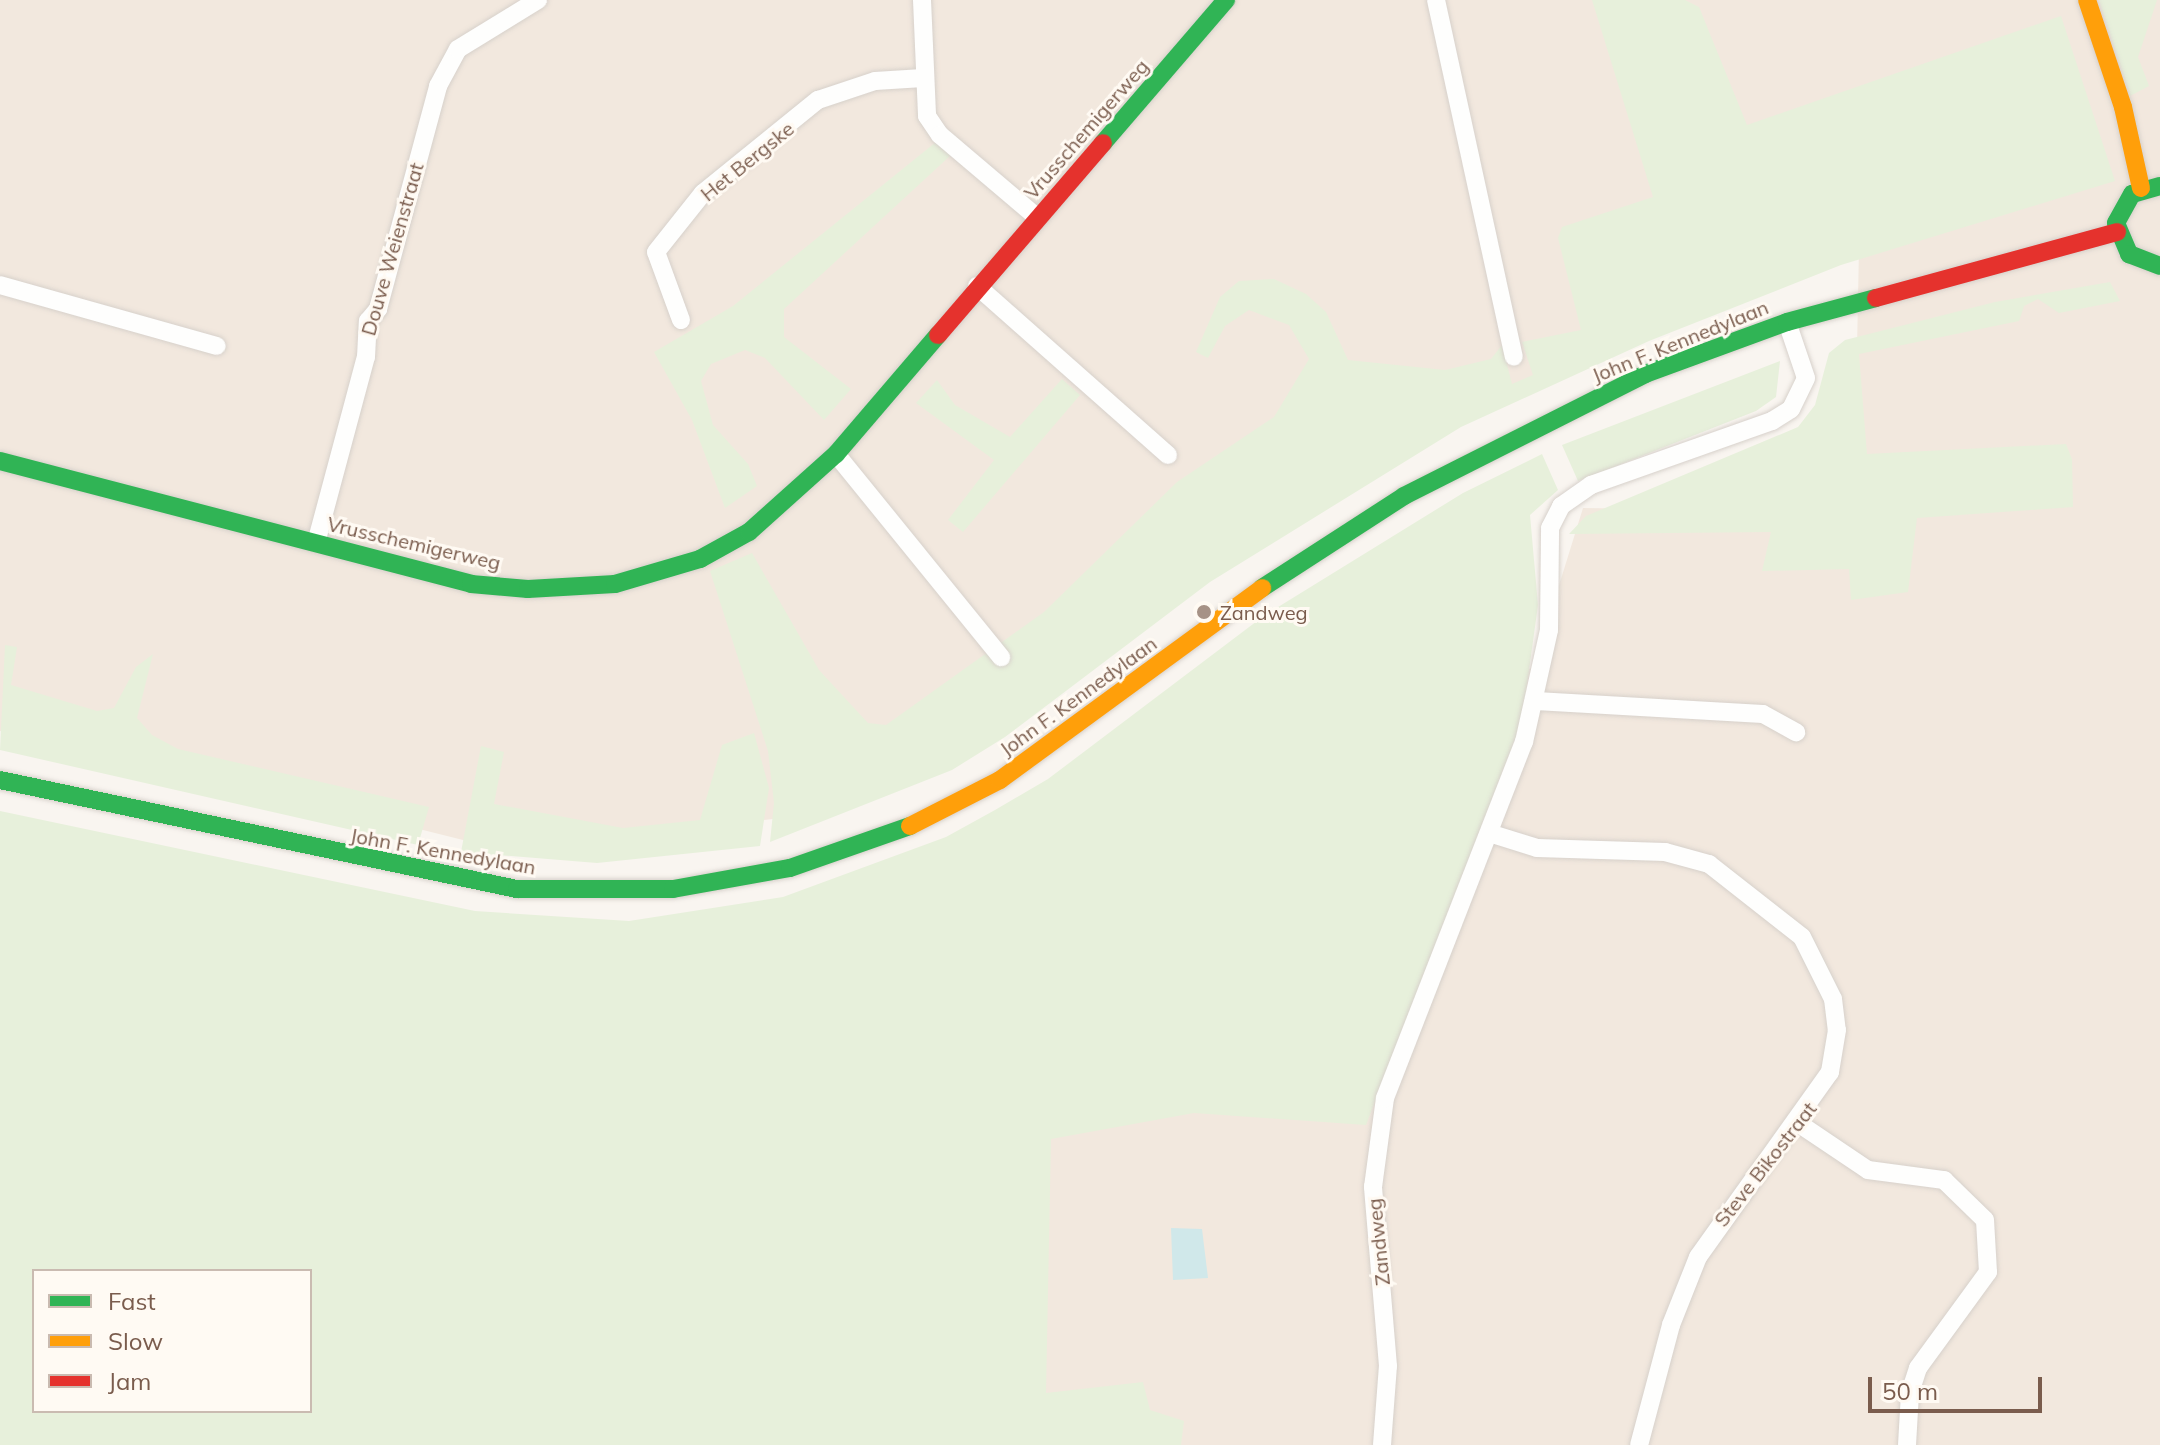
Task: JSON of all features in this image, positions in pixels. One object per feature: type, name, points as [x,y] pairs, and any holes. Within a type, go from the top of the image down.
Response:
[{"type":"street","name":"Douve Weienstraat","points":[[316,543],[366,357],[368,321],[378,309],[438,86],[458,49],[538,0]]},
{"type":"street","points":[[922,0],[927,116],[940,135],[1038,218]]},
{"type":"street","name":"Vrusschemigerweg","points":[[0,461],[471,584],[528,589],[615,584],[700,559],[749,532],[836,454],[977,286],[1226,0]]},
{"type":"street","points":[[1436,0],[1514,357]]},
{"type":"street","points":[[2087,0],[2151,187],[2121,207],[2117,232],[2135,260],[2160,266]]},
{"type":"street","name":"Het Bergske","points":[[681,320],[656,252],[703,193],[818,100],[875,81],[923,78]]},
{"type":"street","name":"John F. Kennedylaan","points":[[0,780],[517,889],[673,889],[790,868],[918,823],[1000,780],[1246,599],[1404,496],[1645,374],[1787,322],[2117,232]]},
{"type":"street","points":[[0,285],[217,346]]},
{"type":"street","points":[[977,286],[1168,455]]},
{"type":"street","name":"Zandweg","points":[[1382,1445],[1388,1366],[1373,1187],[1385,1098],[1489,833],[1536,701],[1549,630],[1550,528],[1561,506],[1591,485],[1772,421],[1791,409],[1806,378],[1787,322]]},
{"type":"street","points":[[836,454],[1001,657]]},
{"type":"street","points":[[1536,701],[1763,714],[1796,732]]},
{"type":"street","name":"Steve Bikostraat","points":[[1489,833],[1537,848],[1665,852],[1698,860],[1732,877],[1802,937],[1824,972],[1837,1030],[1830,1072],[1798,1123],[1724,1214],[1698,1257],[1671,1325],[1639,1445]]},
{"type":"street","points":[[1798,1123],[1868,1170],[1944,1180],[1985,1220],[1988,1272],[1918,1368],[1910,1393],[1907,1445]]},
{"type":"shaded area","points":[[0,0],[2160,0],[2160,1445],[816,1445],[784,1141],[1534,666],[1583,508],[1804,511],[1856,400],[1859,248],[1725,275],[1218,562],[824,813],[503,850],[87,746],[0,731]]},
{"type":"green space","points":[[1592,0],[1685,0],[1699,7],[1747,125],[2061,16],[2115,181],[1841,265],[1649,341],[1461,427],[1210,582],[1005,737],[952,770],[770,842],[774,803],[768,751],[710,571],[752,553],[819,670],[868,723],[886,725],[1044,612],[1177,482],[1274,417],[1309,359],[1289,325],[1249,310],[1225,326],[1208,358],[1196,352],[1220,297],[1239,281],[1274,279],[1306,294],[1326,312],[1348,360],[1445,370],[1491,359],[1502,345],[1512,384],[1533,375],[1522,342],[1581,330],[1558,238],[1562,227],[1653,197]]},
{"type":"green space","points":[[2099,0],[2157,0],[2138,57],[2149,86],[2130,96]]},
{"type":"green space","points":[[936,142],[951,155],[784,309],[784,337],[851,389],[824,420],[765,358],[745,350],[711,364],[701,381],[713,425],[748,464],[757,486],[725,508],[692,420],[654,352],[733,306]]},
{"type":"green space","points":[[2110,282],[2120,301],[2059,313],[2038,299],[2024,306],[2019,321],[1859,354],[1867,454],[2066,444],[2072,459],[2073,507],[1917,518],[1908,592],[1851,600],[1849,569],[1762,571],[1771,532],[1569,534],[1586,516],[1798,427],[1815,405],[1829,353],[1845,340],[1995,302]]},
{"type":"green space","points":[[1780,361],[1776,397],[1756,411],[1578,481],[1562,445]]},
{"type":"green space","points":[[1062,379],[1080,395],[963,532],[948,520],[994,460],[916,403],[937,380],[955,405],[1010,437]]},
{"type":"green space","points":[[1542,454],[1558,490],[1530,515],[1538,605],[1522,721],[1366,1125],[1194,1113],[1051,1139],[1046,1393],[1143,1382],[1150,1410],[1184,1421],[1181,1445],[0,1445],[0,811],[475,911],[629,921],[783,897],[946,837],[1048,779],[1265,615],[1463,493]]},
{"type":"green space","points":[[5,645],[17,647],[11,685],[97,711],[114,708],[136,667],[153,654],[137,718],[152,735],[178,749],[429,807],[418,845],[0,750]]},
{"type":"green space","points":[[754,733],[769,788],[760,846],[597,863],[461,852],[481,746],[504,752],[494,804],[623,828],[700,820],[722,745]]},
{"type":"water","points":[[1171,1228],[1202,1229],[1208,1278],[1173,1280]]},
{"type":"traffic: fast","points":[[1103,143],[1226,0]]},
{"type":"traffic: fast","points":[[2160,186],[2132,194],[2116,223],[2129,254],[2160,266]]},
{"type":"traffic: fast","points":[[1262,588],[1404,496],[1645,374],[1787,322],[1876,298]]},
{"type":"traffic: fast","points":[[0,461],[471,584],[528,589],[615,584],[700,559],[749,532],[836,454],[938,335]]},
{"type":"traffic: fast","points":[[0,780],[517,889],[673,889],[790,868],[910,826]]},
{"type":"traffic: slow","points":[[2087,0],[2123,107],[2141,188]]},
{"type":"traffic: slow","points":[[910,826],[1000,780],[1262,588]]},
{"type":"traffic: jam","points":[[938,335],[1103,143]]},
{"type":"traffic: jam","points":[[1876,298],[2117,232]]},
{"type":"place","name":"Zandweg","points":[[1204,612]]}]
